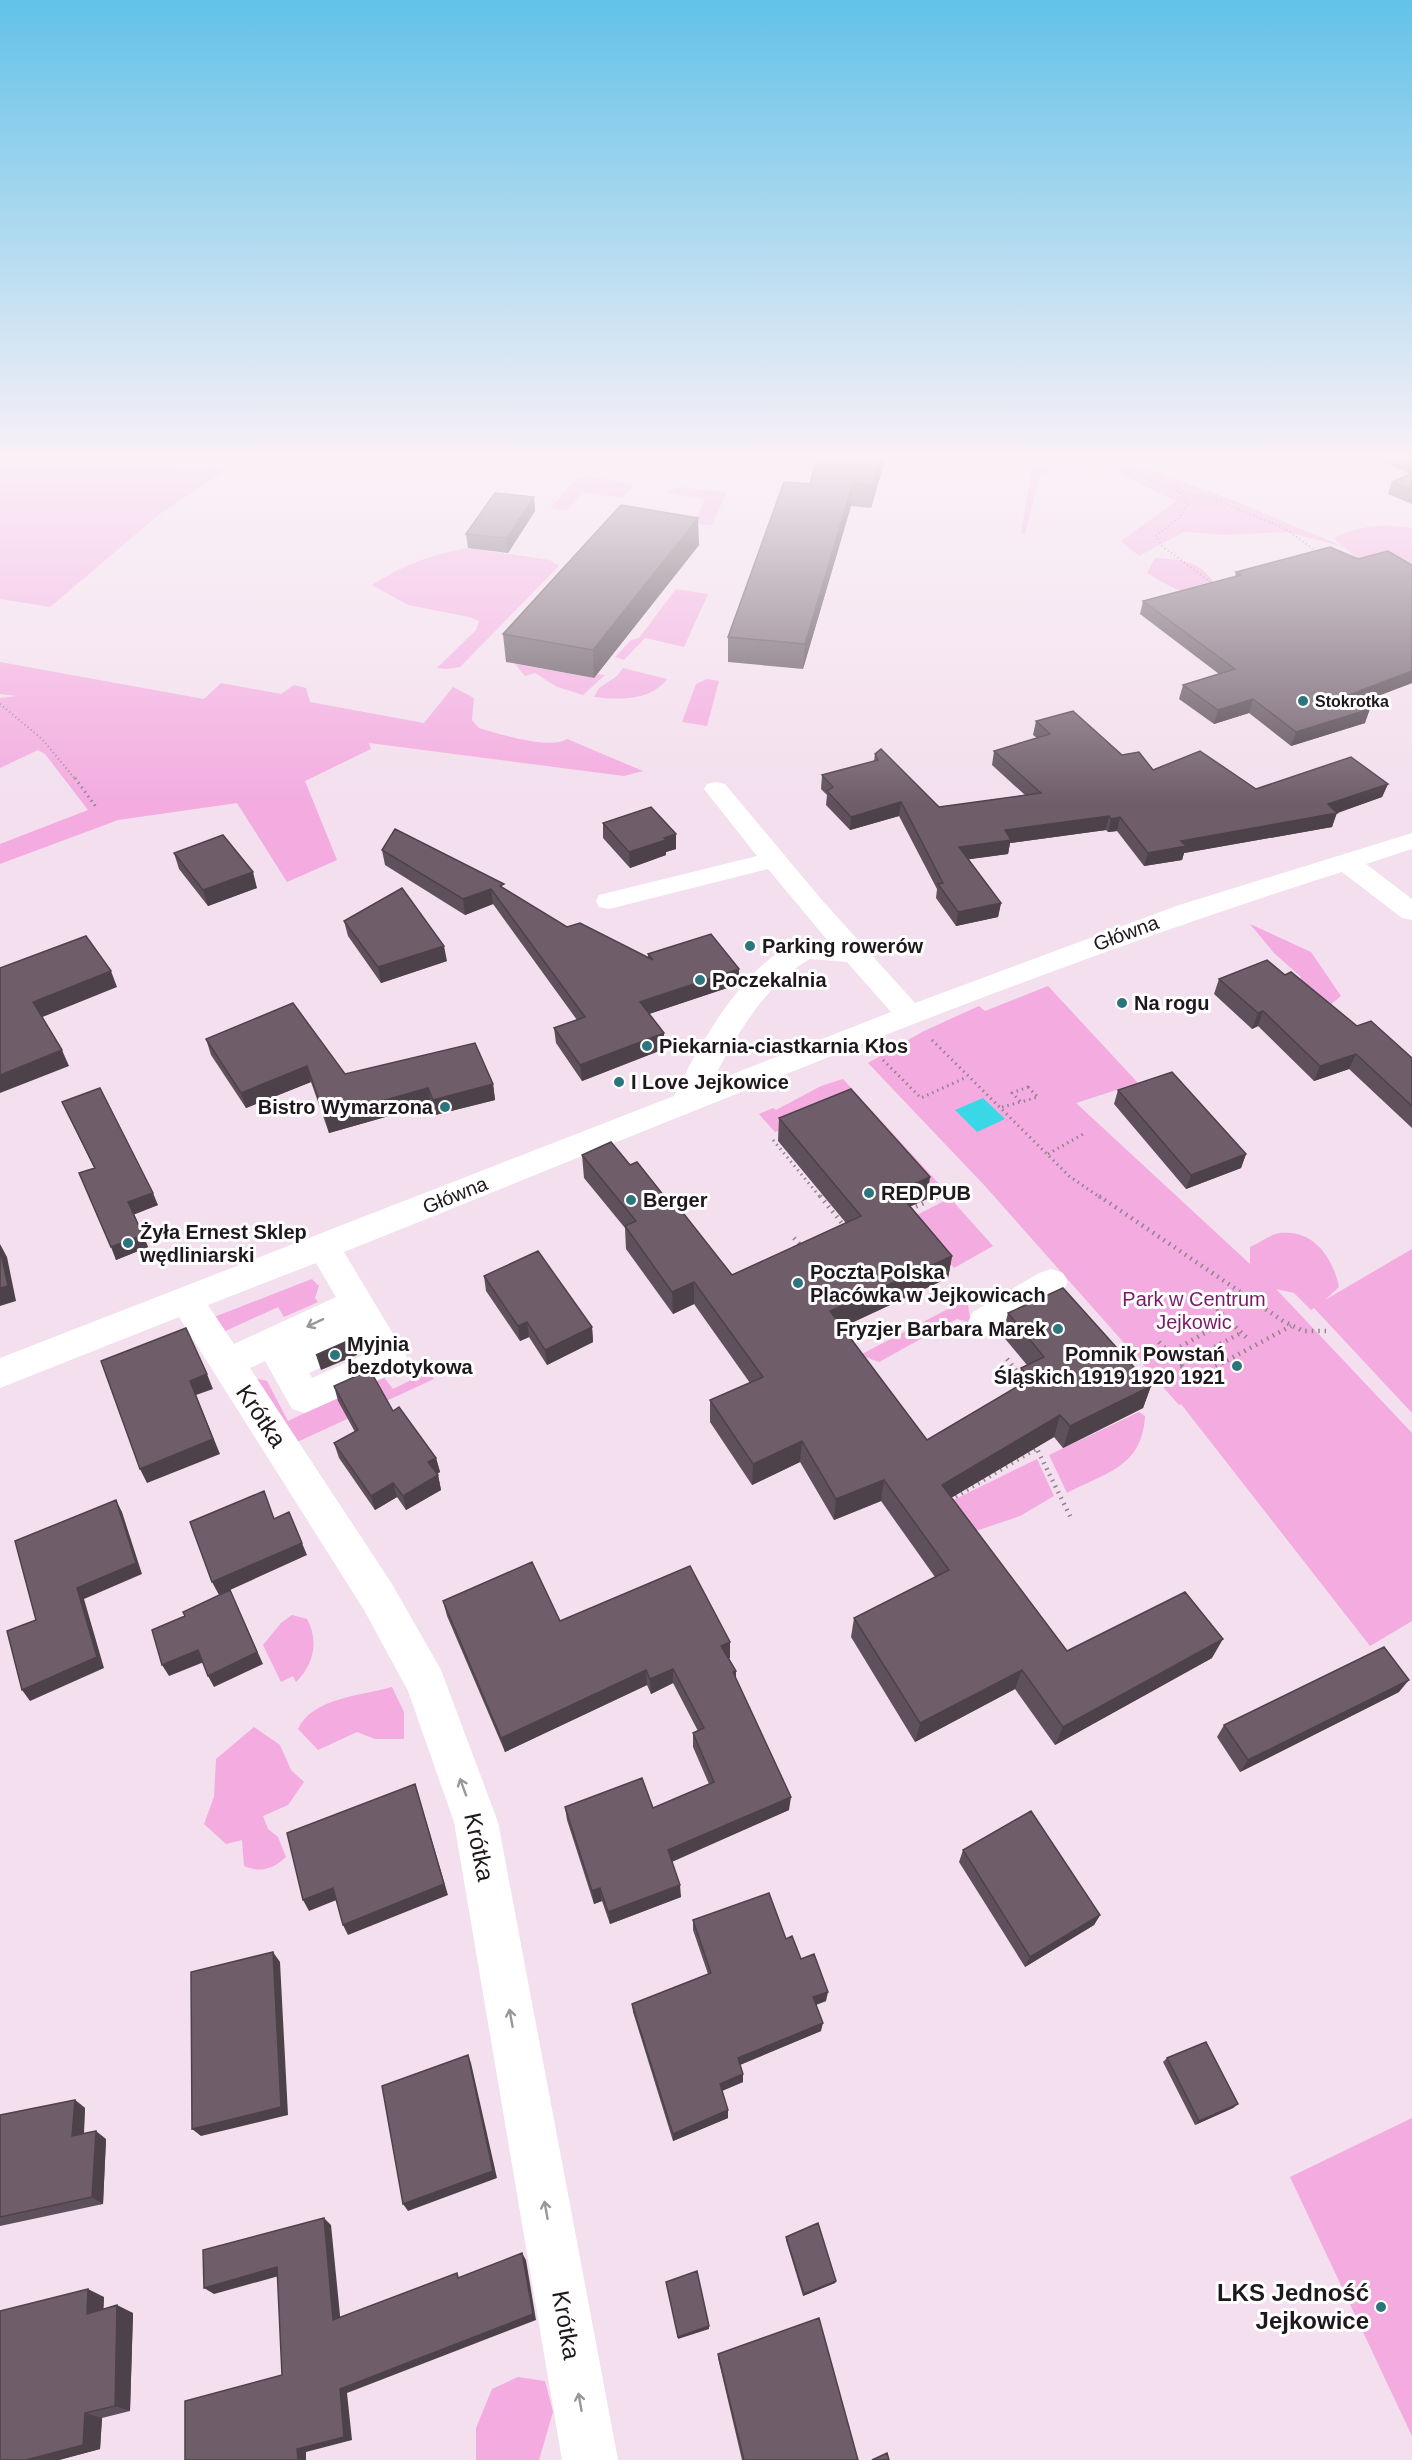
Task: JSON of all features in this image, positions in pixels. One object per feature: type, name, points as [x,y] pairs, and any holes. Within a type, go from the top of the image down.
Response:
[{"type":"street","points":[[716,789],[855,955],[910,1015]]},
{"type":"street","name":"Główna","points":[[0,1374],[910,1015],[1101,942],[1412,841]]},
{"type":"street","points":[[609,901],[774,860]]},
{"type":"street","points":[[1345,861],[1412,912]]},
{"type":"street","points":[[686,1104],[704,1065],[765,978],[781,963],[800,952],[813,949],[855,955]]},
{"type":"street","points":[[226,1363],[280,1355],[364,1316],[324,1247]]},
{"type":"street","points":[[985,1322],[1051,1282]]},
{"type":"street","name":"Krótka","points":[[187,1301],[378,1597],[426,1684],[476,1822],[590,2460]]},
{"type":"path","points":[[1202,575],[1217,587]]},
{"type":"path","points":[[0,704],[29,725],[56,751],[96,807]]},
{"type":"path","points":[[931,1039],[1069,1176],[1292,1326],[1303,1331],[1326,1331]]},
{"type":"path","points":[[879,1055],[921,1098],[967,1077]]},
{"type":"path","points":[[1001,1107],[1022,1103],[1038,1097],[1028,1087],[1012,1094],[1022,1103]]},
{"type":"path","points":[[1048,1154],[1085,1132]]},
{"type":"path","points":[[773,1140],[851,1235]]},
{"type":"path","points":[[903,1212],[964,1186]]},
{"type":"path","points":[[795,1238],[807,1253]]},
{"type":"path","points":[[1217,1309],[1248,1339]]},
{"type":"path","points":[[1169,1353],[1228,1320]]},
{"type":"path","points":[[1187,1382],[1292,1326]]},
{"type":"path","points":[[1180,1365],[1241,1333]]},
{"type":"path","points":[[1159,1342],[1194,1379]]},
{"type":"path","points":[[1007,1359],[1019,1374]]},
{"type":"path","points":[[1033,1440],[1072,1520]]},
{"type":"path","points":[[947,1501],[1036,1448]]},
{"type":"green space","points":[[0,575],[88,575],[50,607],[0,599]]},
{"type":"green space","points":[[390,575],[550,575],[460,667],[447,669],[437,668],[476,630],[479,621],[408,605],[372,585]]},
{"type":"green space","points":[[1150,575],[1208,575],[1219,592],[1181,591]]},
{"type":"green space","points":[[676,589],[708,594],[684,647],[645,638],[624,660],[615,657],[631,640],[639,638]]},
{"type":"green space","points":[[0,662],[204,699],[221,683],[281,694],[294,685],[306,688],[310,702],[424,723],[453,687],[474,698],[472,720],[479,728],[537,742],[559,742],[567,739],[643,771],[624,776],[369,743],[371,749],[305,781],[337,860],[287,882],[237,803],[118,820],[0,864],[0,844],[88,810],[45,754],[38,750],[0,768],[0,698],[16,696],[0,694]]},
{"type":"green space","points":[[515,664],[594,678],[597,674],[605,675],[583,695],[557,687],[535,673],[525,676]]},
{"type":"green space","points":[[623,668],[667,679],[652,692],[643,695],[613,699],[594,697],[599,688],[617,676]]},
{"type":"green space","points":[[707,679],[719,681],[707,726],[682,722],[696,684]]},
{"type":"green space","points":[[1250,924],[1311,952],[1341,996],[1329,1006],[1294,985],[1301,977],[1274,953]]},
{"type":"green space","name":"Park w Centrum Jejkowic","points":[[1048,986],[1138,1083],[1076,1103],[1250,1264],[1250,1247],[1265,1239],[1280,1233],[1303,1236],[1312,1241],[1327,1256],[1336,1276],[1339,1287],[1325,1300],[1412,1249],[1412,1413],[1314,1308],[1311,1310],[1294,1293],[1276,1289],[1412,1433],[1412,1621],[1370,1646],[1181,1404],[1179,1405],[985,1186],[868,1063],[924,1031],[979,1006],[985,1011]]},
{"type":"green space","points":[[843,1079],[941,1186],[929,1194],[847,1108],[775,1132],[759,1114],[773,1108],[776,1110],[821,1086]]},
{"type":"green space","points":[[950,1198],[993,1246],[954,1268],[911,1218]]},
{"type":"green space","points":[[312,1279],[319,1286],[315,1298],[318,1302],[284,1317],[278,1307],[221,1333],[214,1317]]},
{"type":"green space","points":[[967,1299],[971,1323],[957,1319],[879,1362],[860,1355]]},
{"type":"green space","points":[[419,1360],[434,1379],[295,1443],[249,1377],[267,1381],[288,1421],[383,1376],[393,1389],[415,1378],[408,1365]]},
{"type":"green space","points":[[1139,1412],[1145,1416],[1142,1433],[1130,1457],[1108,1473],[1067,1493],[1049,1455]]},
{"type":"green space","points":[[1037,1459],[1054,1496],[1020,1516],[961,1536],[935,1509]]},
{"type":"green space","points":[[292,1615],[307,1619],[313,1636],[313,1652],[307,1668],[296,1682],[293,1676],[281,1682],[263,1645],[281,1623]]},
{"type":"green space","points":[[392,1687],[404,1712],[404,1739],[375,1739],[357,1732],[318,1750],[298,1729],[305,1718],[326,1704]]},
{"type":"green space","points":[[254,1727],[280,1745],[291,1770],[304,1782],[288,1805],[263,1816],[268,1829],[278,1837],[286,1857],[267,1869],[244,1866],[242,1840],[226,1844],[204,1824],[214,1797],[216,1759]]},
{"type":"green space","name":"LKS Jedność Jejkowice","points":[[1412,2118],[1412,2436],[1290,2177]]},
{"type":"green space","points":[[518,2377],[545,2381],[553,2412],[539,2460],[476,2460],[476,2428],[492,2389]]},
{"type":"water","points":[[983,1098],[1005,1119],[977,1132],[955,1110]]},
{"type":"building","points":[[557,575],[653,575],[593,650],[503,634]]},
{"type":"building","points":[[750,575],[826,575],[805,644],[728,637]]},
{"type":"building","points":[[1241,575],[1412,575],[1412,671],[1349,695],[1370,709],[1296,732],[1253,699],[1218,710],[1183,685],[1235,669],[1143,601]]},
{"type":"building","points":[[1073,711],[1122,755],[1139,752],[1153,770],[1200,751],[1256,789],[1351,757],[1388,784],[1328,804],[1337,813],[1181,841],[1186,846],[1148,853],[1120,817],[1111,819],[1109,816],[1005,830],[1011,840],[959,847],[1001,903],[958,912],[938,884],[943,883],[901,802],[851,817],[827,791],[833,787],[822,775],[878,760],[875,754],[881,749],[939,807],[1041,793],[994,751],[1050,734],[1036,721]]},
{"type":"building","points":[[651,807],[676,834],[664,838],[666,840],[629,852],[603,823]]},
{"type":"building","points":[[395,829],[504,884],[500,886],[567,927],[580,923],[653,960],[648,954],[711,934],[739,969],[640,1002],[664,1033],[580,1065],[554,1028],[585,1017],[491,889],[463,899],[382,850]]},
{"type":"building","points":[[223,835],[253,872],[203,890],[174,853]]},
{"type":"building","points":[[402,888],[444,946],[378,967],[344,921]]},
{"type":"building","points":[[86,936],[111,971],[33,1002],[62,1050],[0,1075],[0,968]]},
{"type":"building","points":[[1267,960],[1285,975],[1291,972],[1357,1026],[1371,1021],[1412,1058],[1412,1106],[1356,1054],[1320,1066],[1263,1011],[1258,1013],[1219,979]]},
{"type":"building","points":[[293,1003],[345,1074],[475,1043],[493,1084],[433,1100],[428,1088],[325,1117],[307,1066],[241,1093],[206,1039]]},
{"type":"building","points":[[1172,1072],[1246,1154],[1191,1175],[1118,1090]]},
{"type":"building","points":[[100,1088],[153,1193],[128,1202],[143,1235],[111,1247],[79,1173],[95,1168],[62,1102]]},
{"type":"building","points":[[851,1089],[930,1177],[897,1191],[952,1256],[830,1311],[927,1440],[1030,1379],[1021,1368],[1044,1357],[1008,1313],[1063,1288],[1151,1386],[1070,1426],[1060,1415],[942,1485],[1067,1651],[1185,1592],[1223,1639],[1063,1727],[1022,1670],[920,1723],[854,1618],[949,1570],[884,1480],[836,1499],[802,1441],[753,1464],[710,1400],[763,1377],[694,1282],[672,1292],[625,1226],[636,1221],[582,1155],[611,1142],[630,1165],[637,1162],[672,1206],[676,1204],[732,1275],[861,1216],[779,1118]]},
{"type":"building","points":[[0,1248],[8,1286],[0,1288]]},
{"type":"building","points":[[538,1251],[592,1327],[545,1350],[527,1322],[518,1326],[484,1276]]},
{"type":"building","points":[[186,1328],[207,1374],[190,1381],[213,1439],[140,1469],[101,1361]]},
{"type":"building","points":[[352,1339],[353,1341],[316,1355]]},
{"type":"building","points":[[370,1370],[393,1411],[399,1407],[436,1458],[428,1462],[438,1475],[403,1496],[393,1483],[371,1496],[334,1443],[358,1430],[334,1386]]},
{"type":"building","points":[[264,1491],[274,1519],[289,1512],[302,1543],[212,1582],[190,1522]]},
{"type":"building","points":[[116,1500],[136,1563],[77,1588],[97,1657],[22,1690],[7,1631],[36,1620],[15,1541]]},
{"type":"building","points":[[532,1562],[560,1621],[690,1566],[730,1642],[721,1646],[736,1671],[733,1672],[791,1797],[668,1850],[680,1885],[608,1912],[600,1888],[592,1891],[565,1807],[642,1778],[653,1808],[714,1782],[693,1733],[704,1728],[673,1669],[650,1679],[646,1670],[501,1738],[443,1601]]},
{"type":"building","points":[[230,1590],[257,1652],[208,1676],[198,1650],[162,1665],[152,1630],[185,1616],[183,1612]]},
{"type":"building","points":[[1384,1647],[1409,1680],[1248,1760],[1224,1725]]},
{"type":"building","points":[[415,1784],[444,1884],[343,1925],[333,1888],[303,1900],[287,1833]]},
{"type":"building","points":[[1031,1811],[1100,1915],[1030,1957],[963,1850]]},
{"type":"building","points":[[769,1893],[786,1939],[792,1936],[801,1959],[814,1954],[828,1992],[813,1997],[823,2023],[738,2058],[743,2074],[720,2084],[728,2110],[673,2134],[632,2004],[711,1973],[693,1920]]},
{"type":"building","points":[[273,1952],[281,2107],[192,2129],[191,1972]]},
{"type":"building","points":[[1206,2042],[1238,2104],[1199,2121],[1167,2058]]},
{"type":"building","points":[[468,2055],[493,2171],[403,2204],[382,2086]]},
{"type":"building","points":[[75,2100],[72,2136],[96,2131],[92,2197],[0,2217],[0,2115]]},
{"type":"building","points":[[324,2218],[333,2320],[457,2273],[458,2278],[522,2253],[533,2314],[340,2389],[344,2437],[297,2449],[298,2460],[185,2460],[185,2401],[282,2375],[277,2267],[204,2288],[203,2250]]},
{"type":"building","points":[[818,2223],[836,2281],[804,2294],[786,2237]]},
{"type":"building","points":[[697,2271],[709,2326],[678,2337],[666,2282]]},
{"type":"building","points":[[88,2289],[87,2314],[117,2305],[115,2406],[85,2413],[83,2445],[26,2460],[0,2460],[0,2311]]},
{"type":"building","points":[[819,2318],[858,2460],[744,2460],[718,2354]]},
{"type":"building","points":[[887,2453],[889,2460],[872,2460]]},
{"type":"place","name":"Stokrotka","points":[[1303,701]]},
{"type":"place","name":"Parking rowerów","points":[[750,946]]},
{"type":"place","name":"Poczekalnia","points":[[700,980]]},
{"type":"place","name":"Na rogu","points":[[1122,1003]]},
{"type":"place","name":"Piekarnia-ciastkarnia Kłos","points":[[647,1046]]},
{"type":"place","name":"I Love Jejkowice","points":[[619,1082]]},
{"type":"place","name":"Bistro Wymarzona","points":[[445,1107]]},
{"type":"place","name":"RED PUB","points":[[869,1193]]},
{"type":"place","name":"Berger","points":[[631,1200]]},
{"type":"place","name":"Żyła Ernest Sklep wędliniarski","points":[[128,1243]]},
{"type":"place","name":"Poczta Polska Placówka w Jejkowicach","points":[[798,1283]]},
{"type":"place","name":"Fryzjer Barbara Marek","points":[[1058,1329]]},
{"type":"place","name":"Myjnia bezdotykowa","points":[[335,1355]]},
{"type":"place","name":"Pomnik Powstań Śląskich 1919 1920 1921","points":[[1237,1366]]},
{"type":"place","name":"LKS Jedność Jejkowice","points":[[1381,2307]]}]
